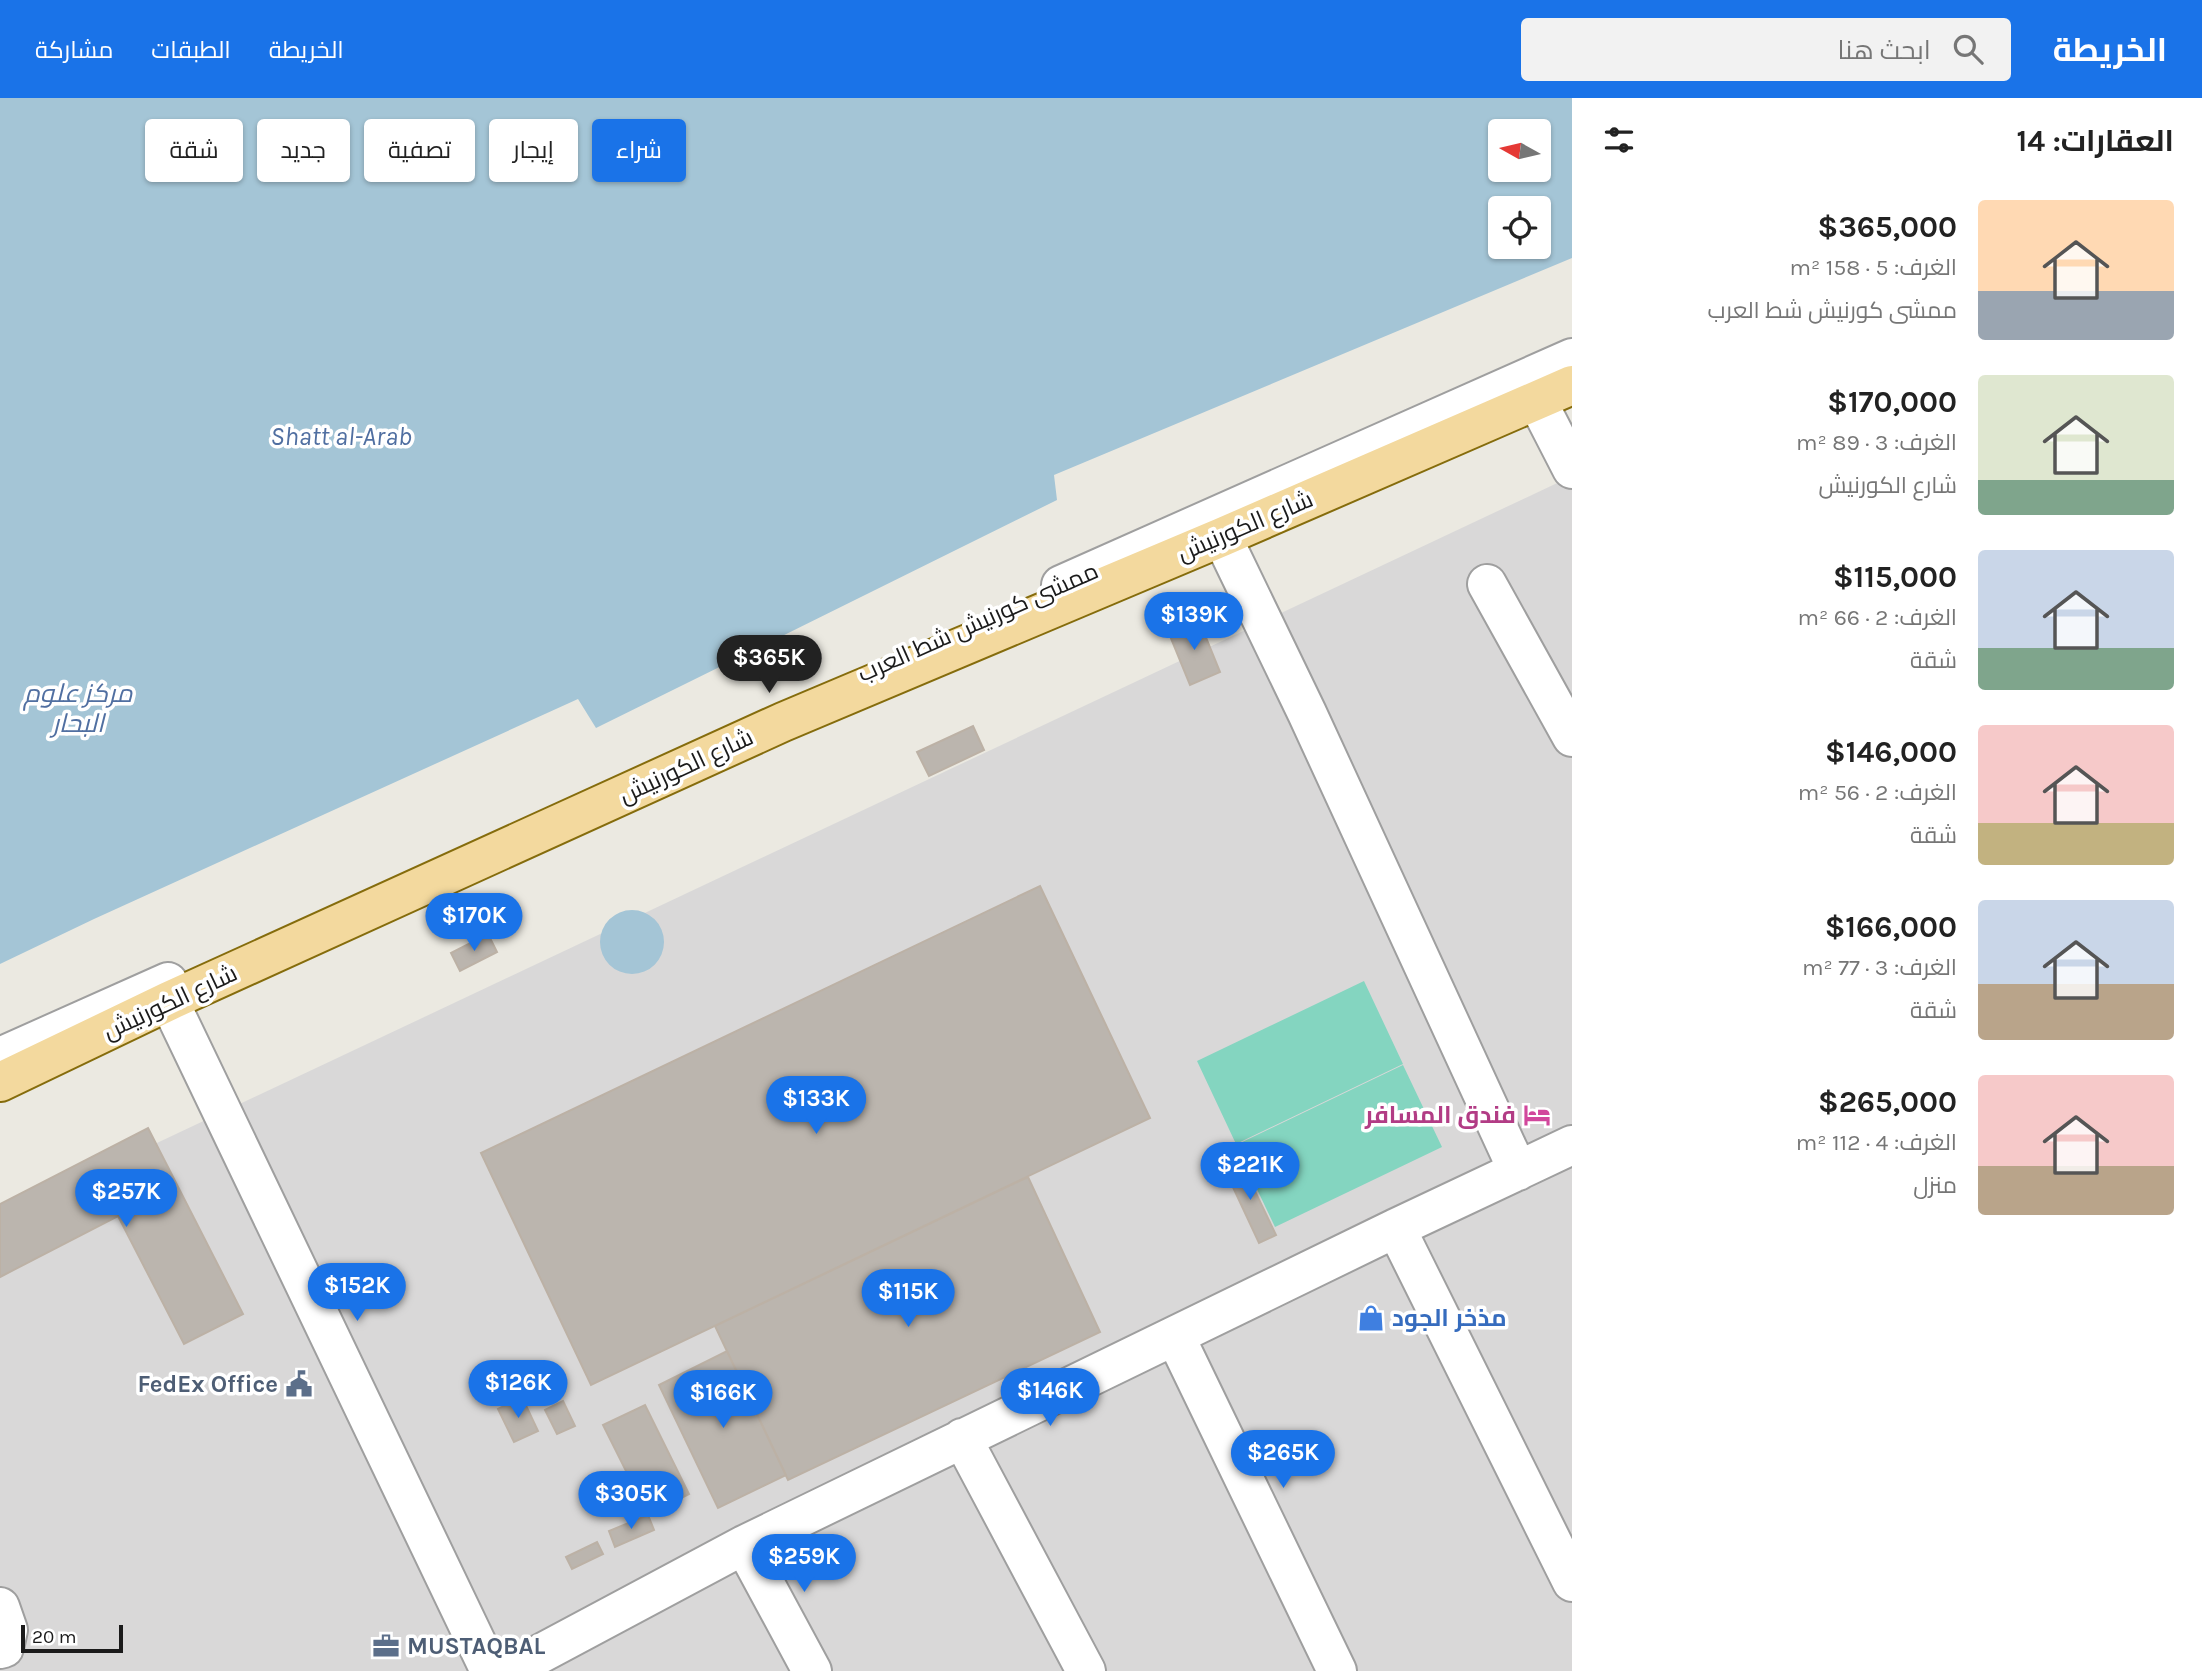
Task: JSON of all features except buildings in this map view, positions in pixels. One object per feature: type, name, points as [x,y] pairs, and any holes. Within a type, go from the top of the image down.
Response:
[{"type":"main road","name":"شارع الكورنيش","points":[[0,1082],[783,722],[1222,537],[1572,385]]},
{"type":"street","name":"ممشى كورنيش شط العرب","points":[[0,1056],[1572,358]]},
{"type":"street","points":[[1536,399],[1572,469]]},
{"type":"street","points":[[1222,537],[1313,725],[1518,1171]]},
{"type":"street","points":[[1487,584],[1572,737]]},
{"type":"street","points":[[169,1002],[490,1671]]},
{"type":"street","points":[[509,1671],[744,1545],[1572,1145]]},
{"type":"street","points":[[1396,1228],[1572,1582]]},
{"type":"street","points":[[1175,1336],[1337,1671]]},
{"type":"street","points":[[962,1438],[1086,1671]]},
{"type":"street","points":[[744,1545],[812,1671]]},
{"type":"street","points":[[0,1607],[8,1630],[4,1648],[0,1649]]},
{"type":"shaded area","points":[[1572,476],[1572,1671],[0,1671],[0,1217]]},
{"type":"green space","points":[[1364,981],[1403,1064],[1236,1144],[1197,1061]]},
{"type":"green space","points":[[1403,1065],[1442,1147],[1275,1227],[1236,1145]]},
{"type":"water","name":"Shatt al-Arab","points":[[0,98],[1572,98],[1572,258],[1054,475],[1057,500],[596,728],[578,699],[0,964]]},
{"type":"water","points":[[632,910],[650,916],[658,924],[664,942],[658,960],[650,968],[632,974],[614,968],[606,960],[600,942],[606,924],[614,916]]},
{"type":"place","name":"فندق المسافر","points":[[1537,1115]]},
{"type":"place","name":"مذخر الجود","points":[[1371,1318]]},
{"type":"place","name":"FedEx Office","points":[[299,1384]]},
{"type":"place","name":"MUSTAQBAL","points":[[386,1646]]},
{"type":"water label","name":"مركز علوم البحار","points":[[78,708]]}]
